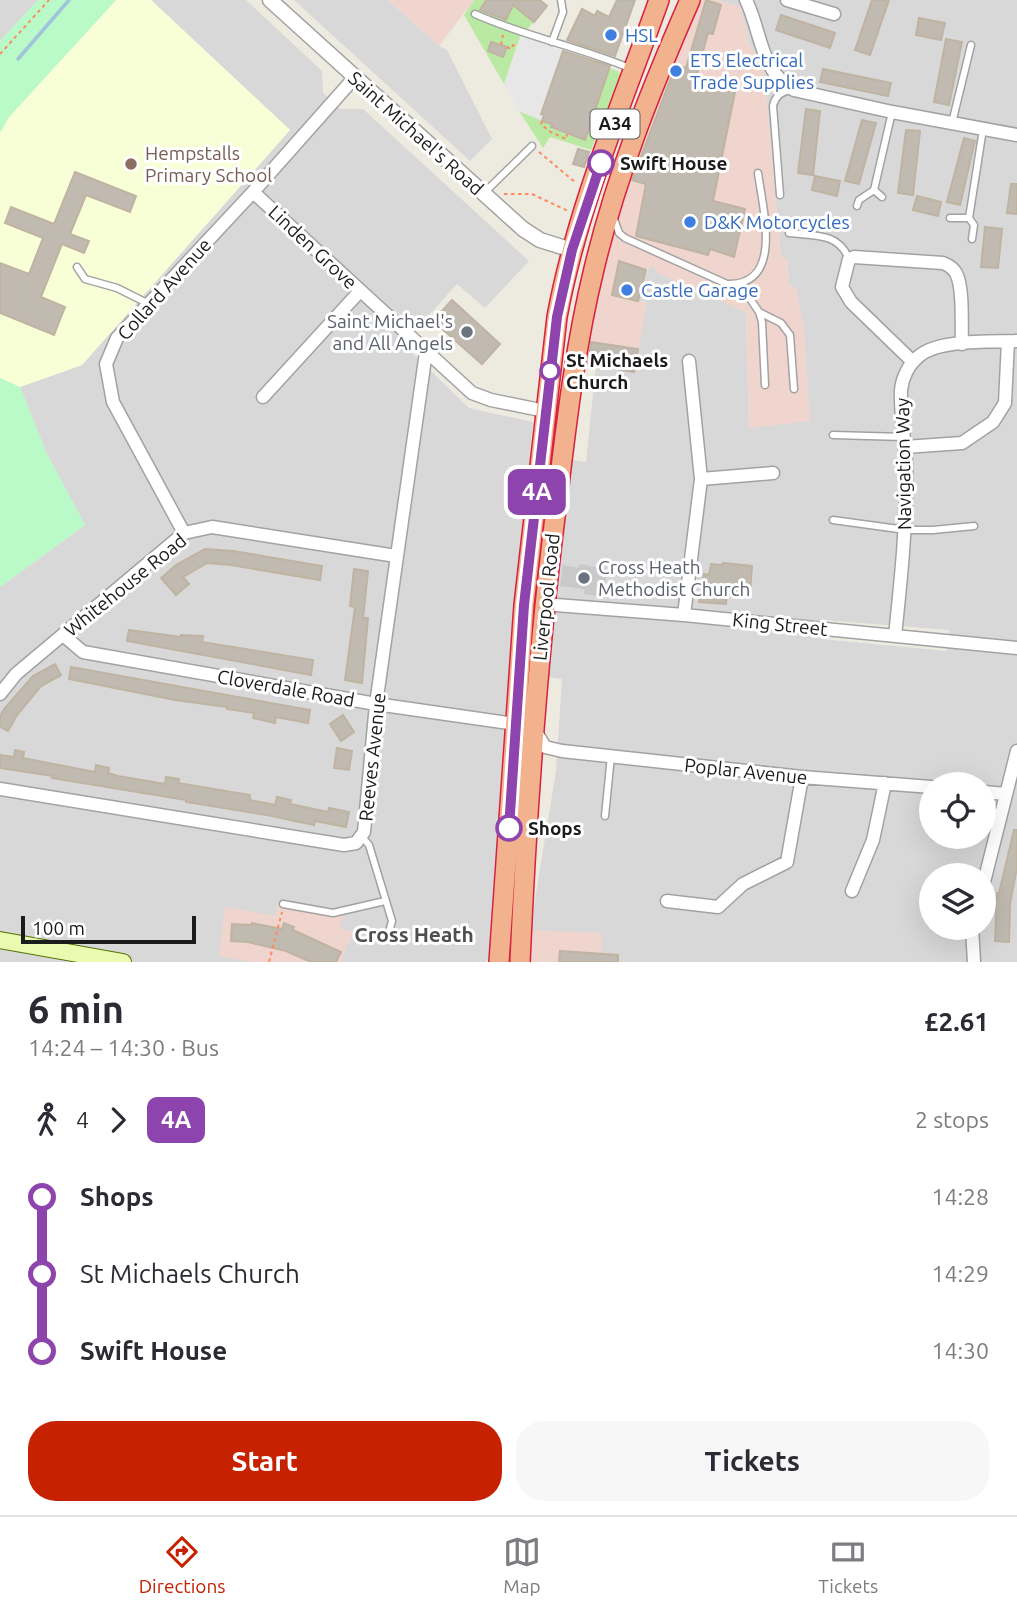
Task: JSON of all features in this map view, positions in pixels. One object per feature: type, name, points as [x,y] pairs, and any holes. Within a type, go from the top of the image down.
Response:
[{"type":"highway","name":"Liverpool Road","points":[[499,962],[525,726],[544,604],[578,341],[584,257],[582,218],[659,0]]},
{"type":"highway","name":"Liverpool Road","points":[[520,962],[525,726],[524,605],[557,317],[584,257],[610,210],[657,77],[690,0]]},
{"type":"highway","name":"A34","points":[[584,257],[611,179],[633,142]]},
{"type":"main road","points":[[0,940],[123,962]]},
{"type":"street","name":"Saint Michael's Road","points":[[270,0],[530,235],[584,257]]},
{"type":"street","points":[[746,0],[766,62],[781,80],[794,90],[892,112],[1017,135]]},
{"type":"street","points":[[787,0],[834,14]]},
{"type":"street","name":"Collard Avenue","points":[[184,533],[113,402],[106,364],[117,338],[253,192],[355,77]]},
{"type":"street","name":"Linden Grove","points":[[253,192],[472,393],[491,400],[545,411]]},
{"type":"street","points":[[904,442],[961,443],[993,422],[1005,402],[1013,341],[962,344],[925,351],[913,362],[851,302],[842,286],[849,259],[854,257],[943,262],[950,266],[956,272],[959,282],[962,344]]},
{"type":"street","points":[[263,397],[360,291]]},
{"type":"street","name":"Reeves Avenue","points":[[0,789],[344,845],[356,843],[362,837],[376,704],[426,352]]},
{"type":"street","points":[[684,615],[701,479],[689,361]]},
{"type":"street","name":"Navigation Way","points":[[895,636],[906,530],[901,387],[913,362]]},
{"type":"street","points":[[701,479],[773,473]]},
{"type":"street","name":"Whitehouse Road","points":[[0,694],[16,674],[184,533],[212,527],[396,555]]},
{"type":"street","name":"King Street","points":[[544,604],[1017,648]]},
{"type":"street","name":"Cloverdale Road","points":[[63,635],[83,652],[376,704],[525,726]]},
{"type":"street","name":"Poplar Avenue","points":[[525,726],[545,747],[562,751],[919,787]]},
{"type":"street","points":[[989,863],[1017,751]]},
{"type":"street","points":[[667,901],[718,907],[743,884],[787,862],[802,777]]},
{"type":"street","points":[[852,891],[873,840],[885,783]]},
{"type":"street","points":[[996,793],[1006,794]]},
{"type":"street","points":[[973,940],[974,962]]},
{"type":"lane","points":[[552,42],[563,12],[561,0]]},
{"type":"lane","points":[[475,14],[504,27],[634,70]]},
{"type":"lane","points":[[952,123],[971,45]]},
{"type":"lane","points":[[780,195],[773,106],[778,95],[794,90]]},
{"type":"lane","points":[[857,206],[859,200],[874,190],[892,112]]},
{"type":"lane","points":[[972,239],[974,225],[969,218],[983,129]]},
{"type":"lane","points":[[483,194],[532,146]]},
{"type":"lane","points":[[610,210],[625,238],[727,284],[740,284],[751,280],[764,262],[763,207],[758,173]]},
{"type":"lane","points":[[874,190],[882,197]]},
{"type":"lane","points":[[950,218],[969,218]]},
{"type":"lane","points":[[789,233],[832,239],[841,245],[849,259]]},
{"type":"lane","points":[[77,267],[85,279],[117,288],[149,304]]},
{"type":"lane","points":[[740,284],[762,323],[765,385]]},
{"type":"lane","points":[[758,312],[781,323],[790,335],[793,388]]},
{"type":"lane","points":[[832,435],[904,442]]},
{"type":"lane","points":[[833,520],[906,530],[974,526]]},
{"type":"lane","points":[[605,816],[611,756]]},
{"type":"lane","points":[[362,837],[369,845],[391,921],[389,932]]},
{"type":"lane","points":[[283,904],[333,913],[385,901]]},
{"type":"path","points":[[0,54],[49,0]]},
{"type":"path","points":[[500,45],[504,27]]},
{"type":"path","points":[[507,47],[517,47]]},
{"type":"path","points":[[542,121],[541,124],[555,134],[566,139],[567,134]]},
{"type":"path","points":[[532,146],[590,194]]},
{"type":"path","points":[[483,194],[532,194],[582,218]]},
{"type":"path","points":[[269,962],[283,904]]},
{"type":"shaded area","points":[[0,0],[38,0],[0,41]]},
{"type":"shaded area","name":"Hempstalls Primary School","points":[[116,0],[151,0],[290,130],[82,365],[20,387],[0,378],[0,133],[9,117]]},
{"type":"shaded area","points":[[151,0],[246,0],[322,71],[323,93],[340,109],[363,109],[529,261],[485,308],[457,284],[403,344],[469,408],[533,422],[506,702],[490,955],[486,962],[0,962],[0,587],[85,525],[46,452],[20,387],[82,365],[290,130]]},
{"type":"shaded area","points":[[294,0],[388,0],[439,46],[447,50],[492,139],[470,161]]},
{"type":"shaded area","points":[[388,0],[474,0],[439,46]]},
{"type":"shaded area","points":[[696,0],[718,0],[741,7],[749,43],[764,71],[781,258],[787,258],[789,283],[796,290],[804,329],[810,421],[749,428],[746,312],[655,272],[656,269],[649,266],[638,300],[647,303],[634,372],[583,363],[611,243],[631,178],[659,90]]},
{"type":"shaded area","points":[[718,0],[1017,0],[1017,962],[601,962],[530,930],[556,771],[562,679],[546,677],[556,587],[572,460],[586,462],[596,365],[646,302],[638,301],[649,266],[656,269],[656,272],[746,312],[749,428],[804,329],[796,290],[789,283],[787,258],[781,258],[764,71],[749,43],[741,7]],"holes":[[[823,620],[949,630],[947,651],[821,639]]]},
{"type":"shaded area","points":[[520,37],[563,51],[541,114],[544,115],[542,121],[519,111],[504,84]]},
{"type":"shaded area","name":"Cross Heath Methodist Church","points":[[579,564],[607,569],[604,597],[584,594],[584,589],[560,586],[563,565],[579,568]]},
{"type":"shaded area","points":[[277,905],[337,916],[345,914],[339,928],[353,932],[341,962],[252,962],[219,956],[225,907],[275,916]]},
{"type":"shaded area","points":[[530,930],[602,933],[601,962],[529,962]]},
{"type":"green space","points":[[38,0],[116,0],[9,117],[0,133],[0,41]]},
{"type":"green space","points":[[474,0],[507,0],[534,22],[520,37],[504,84],[464,15]]},
{"type":"green space","points":[[610,68],[620,75],[591,150],[550,137],[543,148],[519,111],[552,124],[551,128],[585,140]]},
{"type":"green space","points":[[0,378],[20,387],[46,452],[85,525],[0,587]]},
{"type":"building","points":[[486,0],[540,0],[547,6],[534,22],[513,5],[506,20],[480,10]]},
{"type":"building","points":[[617,0],[635,0],[615,56],[567,40],[582,9],[595,16],[597,11],[609,17]]},
{"type":"building","points":[[706,0],[721,5],[713,34],[708,33],[695,81],[735,92],[713,201],[745,209],[734,257],[710,249],[708,255],[636,236],[646,184],[632,180],[676,65],[686,68]]},
{"type":"building","points":[[872,0],[889,0],[870,55],[855,50]]},
{"type":"building","points":[[781,15],[835,33],[830,48],[776,30]]},
{"type":"building","points":[[919,18],[945,23],[941,40],[916,35]]},
{"type":"building","points":[[946,39],[962,42],[949,105],[934,102]]},
{"type":"building","points":[[491,42],[507,47],[503,57],[488,51]]},
{"type":"building","points":[[563,51],[610,66],[585,140],[542,121],[544,115],[541,114]]},
{"type":"building","points":[[823,69],[891,83],[888,96],[820,82]]},
{"type":"building","points":[[806,109],[820,111],[813,175],[798,173]]},
{"type":"building","points":[[862,120],[876,123],[859,184],[845,181]]},
{"type":"building","points":[[906,130],[920,131],[913,195],[898,193]]},
{"type":"building","points":[[964,138],[975,141],[960,205],[947,202]]},
{"type":"building","points":[[578,149],[589,152],[584,167],[573,164]]},
{"type":"building","points":[[75,172],[136,196],[130,212],[86,195],[70,234],[89,241],[84,253],[62,244],[41,297],[65,307],[54,335],[0,313],[0,263],[29,274],[43,238],[5,223],[11,207],[54,224]]},
{"type":"building","points":[[815,176],[840,181],[837,196],[812,190]]},
{"type":"building","points":[[1011,184],[1017,184],[1017,214],[1007,213]]},
{"type":"building","points":[[917,196],[941,202],[938,216],[913,210]]},
{"type":"building","points":[[985,227],[1002,229],[998,268],[981,267]]},
{"type":"building","points":[[619,261],[646,270],[638,301],[612,295]]},
{"type":"building","name":"Saint Michael's and All Angels","points":[[452,300],[500,344],[482,364],[433,321]]},
{"type":"building","points":[[591,342],[638,349],[634,372],[588,364]]},
{"type":"building","points":[[205,549],[322,566],[320,580],[207,563],[183,577],[189,584],[176,595],[161,578],[176,565]]},
{"type":"building","points":[[711,564],[752,566],[750,593],[742,592],[742,596],[727,594],[726,604],[699,602],[704,574],[709,575]]},
{"type":"building","points":[[354,569],[368,571],[363,618],[368,618],[362,683],[345,680],[355,607],[350,606]]},
{"type":"building","points":[[129,630],[181,637],[203,636],[202,642],[313,660],[311,675],[127,641]]},
{"type":"building","points":[[55,664],[61,675],[41,686],[17,715],[8,731],[0,727],[0,716],[4,709],[33,676]]},
{"type":"building","points":[[71,667],[310,710],[308,723],[276,717],[275,723],[253,718],[254,713],[227,707],[175,700],[69,679]]},
{"type":"building","points":[[343,715],[354,732],[341,741],[330,724]]},
{"type":"building","points":[[337,748],[352,751],[349,770],[334,768]]},
{"type":"building","points":[[15,750],[24,752],[23,758],[95,772],[96,765],[109,768],[108,773],[118,776],[165,784],[166,777],[179,779],[178,783],[250,795],[250,800],[275,805],[277,797],[291,800],[290,804],[328,812],[329,808],[349,812],[346,827],[315,821],[314,825],[0,768],[0,755],[14,757]]},
{"type":"building","points":[[1014,830],[1017,830],[1017,867],[1010,904],[1009,942],[995,941],[999,893]]},
{"type":"building","points":[[252,923],[282,929],[284,923],[294,927],[293,930],[341,952],[336,962],[311,962],[286,951],[231,941],[232,924]]},
{"type":"building","points":[[560,951],[618,955],[618,962],[559,962]]},
{"type":"waterway","points":[[18,59],[69,0]]},
{"type":"bus line","name":"4A","points":[[509,828],[524,605],[557,317],[564,277],[601,163]]},
{"type":"place","name":"HSL","points":[[611,35]]},
{"type":"place","name":"ETS Electrical Trade Supplies","points":[[676,71]]},
{"type":"place","name":"Swift House","points":[[601,163]]},
{"type":"place","name":"Hempstalls Primary School","points":[[131,164]]},
{"type":"place","name":"D&K Motorcycles","points":[[690,222]]},
{"type":"place","name":"Castle Garage","points":[[627,290]]},
{"type":"place","name":"Saint Michael's and All Angels","points":[[467,332]]},
{"type":"place","name":"St Michaels Church","points":[[550,371]]},
{"type":"place","name":"Cross Heath Methodist Church","points":[[584,578]]},
{"type":"place","name":"Shops","points":[[509,828]]},
{"type":"district","name":"Cross Heath","points":[[414,935]]}]
